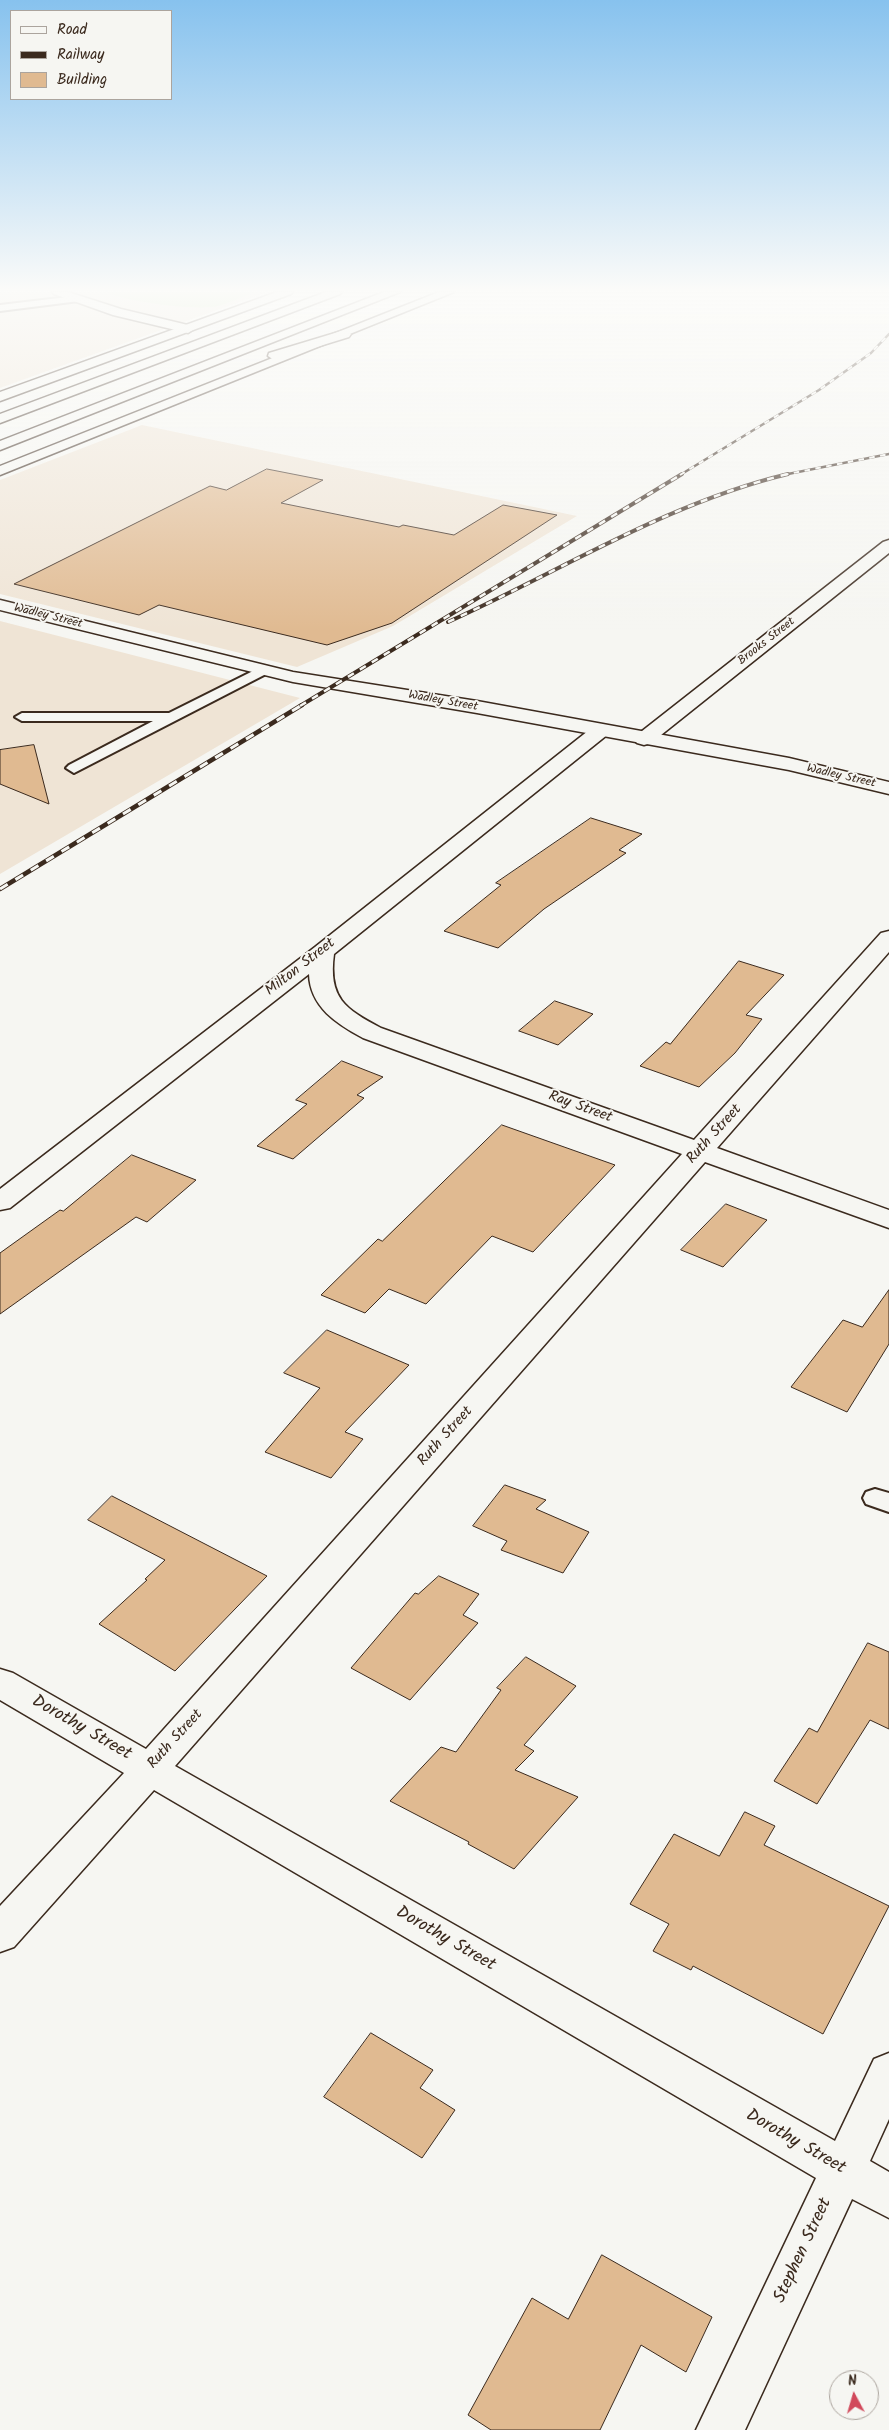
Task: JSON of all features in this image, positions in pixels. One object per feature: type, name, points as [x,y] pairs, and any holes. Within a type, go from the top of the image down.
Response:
[{"type":"main road","points":[[0,419],[34,405]]},
{"type":"main road","points":[[0,446],[106,405]]},
{"type":"main road","points":[[0,471],[165,405]]},
{"type":"main road","name":"Brooks Street","points":[[644,739],[889,545]]},
{"type":"main road","name":"Wadley Street","points":[[0,605],[261,671],[477,707],[600,731],[789,764],[889,788]]},
{"type":"main road","name":"Milton Street","points":[[0,1202],[323,952],[600,731]]},
{"type":"main road","name":"Ruth Street","points":[[0,1934],[150,1769],[889,938]]},
{"type":"main road","name":"Ray Street","points":[[323,952],[320,967],[322,992],[332,1007],[348,1021],[372,1034],[889,1219]]},
{"type":"main road","name":"Dorothy Street","points":[[0,1683],[889,2196]]},
{"type":"main road","name":"Stephen Street","points":[[720,2430],[889,2073]]},
{"type":"lane","points":[[74,768],[261,671]]},
{"type":"lane","points":[[22,717],[172,717]]},
{"type":"shaded area","points":[[142,425],[577,516],[393,626],[297,667],[0,594],[0,480]]},
{"type":"shaded area","points":[[0,621],[300,698],[0,874]]},
{"type":"building","points":[[267,469],[323,480],[281,503],[399,527],[403,525],[454,535],[503,505],[557,515],[392,623],[327,645],[159,605],[139,615],[14,584],[210,486],[226,490]]},
{"type":"building","points":[[34,745],[49,804],[0,784],[0,750]]},
{"type":"building","points":[[591,818],[642,834],[619,850],[626,853],[544,909],[498,948],[444,931],[501,885],[496,883]]},
{"type":"building","points":[[739,961],[784,975],[746,1015],[762,1019],[735,1053],[699,1087],[640,1066],[666,1042],[670,1044]]},
{"type":"building","points":[[555,1001],[593,1014],[558,1045],[519,1031]]},
{"type":"building","points":[[342,1061],[383,1077],[357,1095],[364,1098],[293,1159],[257,1146],[307,1104],[296,1100]]},
{"type":"building","points":[[502,1125],[615,1165],[533,1252],[492,1236],[426,1304],[389,1289],[365,1313],[321,1295],[378,1239],[382,1241]]},
{"type":"building","points":[[132,1155],[196,1180],[147,1222],[136,1217],[0,1314],[0,1253],[60,1210],[63,1211]]},
{"type":"building","points":[[726,1204],[767,1220],[723,1267],[681,1250]]},
{"type":"building","points":[[889,1290],[889,1344],[847,1412],[791,1387],[843,1320],[862,1327]]},
{"type":"building","points":[[327,1330],[409,1365],[345,1432],[363,1439],[331,1478],[265,1452],[320,1388],[284,1373]]},
{"type":"building","points":[[505,1485],[546,1500],[536,1509],[589,1532],[563,1573],[501,1550],[507,1541],[473,1526]]},
{"type":"building","points":[[112,1496],[267,1576],[175,1671],[99,1624],[147,1580],[145,1579],[165,1560],[88,1520]]},
{"type":"building","points":[[439,1576],[479,1594],[463,1615],[478,1623],[410,1700],[351,1668],[415,1593],[418,1594]]},
{"type":"building","points":[[868,1643],[889,1652],[889,1729],[870,1720],[817,1804],[774,1781],[809,1728],[817,1732]]},
{"type":"building","points":[[526,1657],[576,1686],[524,1745],[534,1751],[515,1770],[578,1797],[514,1869],[468,1844],[469,1842],[390,1801],[441,1747],[456,1752],[501,1690],[497,1688]]},
{"type":"building","points":[[745,1812],[775,1826],[764,1845],[889,1906],[823,2034],[693,1966],[691,1970],[653,1951],[669,1924],[630,1904],[674,1834],[719,1856]]},
{"type":"building","points":[[371,2033],[433,2070],[420,2088],[455,2110],[422,2158],[324,2097]]},
{"type":"building","points":[[602,2255],[712,2317],[686,2372],[641,2345],[600,2430],[491,2430],[468,2415],[532,2298],[568,2319]]},
{"type":"railway","points":[[680,475],[794,405]]},
{"type":"railway","points":[[788,474],[889,454]]},
{"type":"railway","points":[[300,706],[682,474]]},
{"type":"railway","points":[[448,622],[657,520],[700,502],[788,474]]},
{"type":"railway","points":[[783,475],[788,474]]},
{"type":"railway","points":[[0,889],[302,705]]}]
